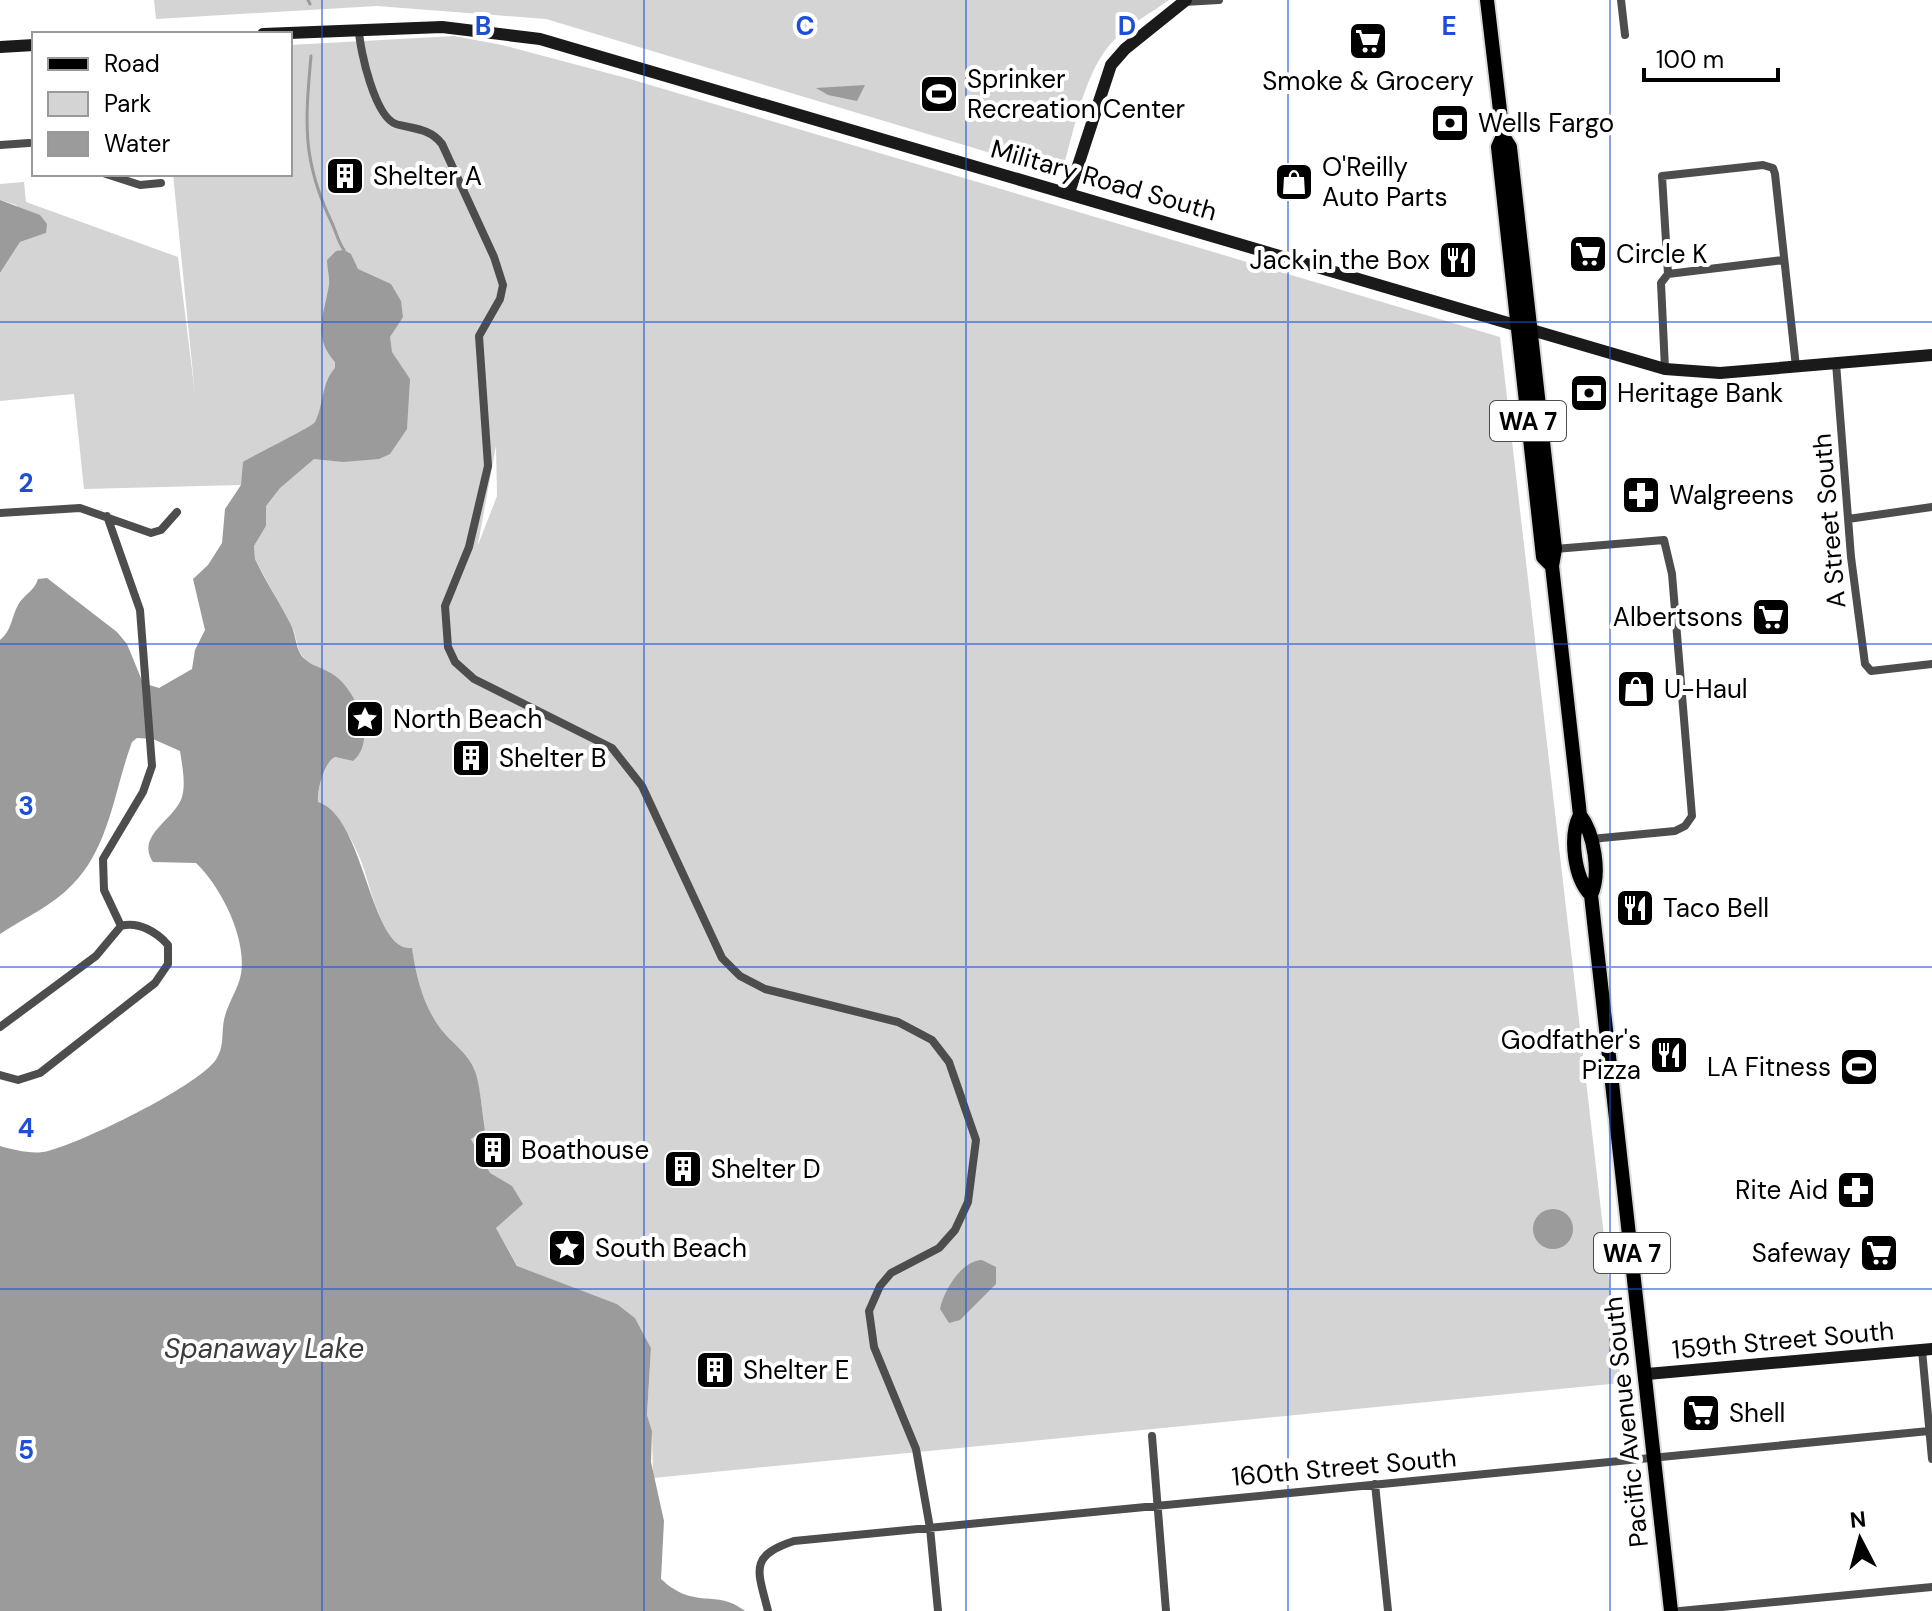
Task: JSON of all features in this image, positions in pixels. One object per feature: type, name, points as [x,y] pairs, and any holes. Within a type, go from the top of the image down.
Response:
[{"type":"main road","name":"Pacific Avenue South","points":[[1487,0],[1503,136],[1510,147],[1543,557],[1552,566]]},
{"type":"main road","points":[[1069,193],[1111,65],[1135,40],[1185,1]]},
{"type":"main road","name":"Military Road South","points":[[292,33],[442,27],[540,39],[1665,369],[1720,373],[1932,355]]},
{"type":"main road","points":[[0,47],[32,45]]},
{"type":"main road","name":"Pacific Avenue South","points":[[1523,328],[1555,549],[1552,566],[1580,815],[1589,826],[1597,884],[1591,895],[1647,1374],[1671,1611]]},
{"type":"main road","name":"Pacific Avenue South","points":[[1580,815],[1574,827],[1581,884],[1591,895]]},
{"type":"main road","name":"159th Street South","points":[[1647,1374],[1927,1349]]},
{"type":"street","points":[[1185,1],[1219,0]]},
{"type":"street","points":[[1621,0],[1625,35]]},
{"type":"street","points":[[359,31],[380,109],[391,122],[433,134],[442,144],[501,276],[503,292],[481,330],[478,351],[489,446],[487,480],[469,547],[444,614],[446,635],[455,662],[474,679],[603,742],[626,762],[642,786],[722,958],[740,976],[780,994],[898,1022],[932,1040],[949,1062],[976,1140],[968,1202],[955,1230],[939,1248],[886,1278],[872,1301],[869,1320],[877,1353],[912,1434],[930,1528],[938,1611]]},
{"type":"street","points":[[0,145],[29,143]]},
{"type":"street","points":[[1665,369],[1661,283],[1668,274],[1662,176],[1746,166],[1773,168],[1796,367]]},
{"type":"street","points":[[112,176],[140,185],[161,183]]},
{"type":"street","points":[[1668,274],[1783,260]]},
{"type":"street","name":"A Street South","points":[[1836,363],[1857,619],[1865,664],[1871,671],[1932,664]]},
{"type":"street","points":[[1848,519],[1932,507]]},
{"type":"street","points":[[0,513],[80,508],[151,533],[161,530],[177,512]]},
{"type":"street","points":[[107,516],[140,610],[150,746],[149,780],[103,859],[104,890],[121,926]]},
{"type":"street","points":[[1555,549],[1664,540],[1672,574],[1692,816],[1688,823],[1675,831],[1591,839]]},
{"type":"street","points":[[0,1027],[106,948],[121,926],[137,924],[160,936],[168,945],[168,964],[155,983],[40,1073],[18,1080],[0,1075]]},
{"type":"street","points":[[1927,1349],[1932,1459]]},
{"type":"street","name":"160th Street South","points":[[768,1611],[759,1572],[760,1559],[766,1552],[794,1541],[1929,1431]]},
{"type":"street","points":[[1152,1436],[1166,1611]]},
{"type":"street","points":[[1375,1484],[1388,1611]]},
{"type":"street","points":[[1680,1611],[1932,1587]]},
{"type":"green space","name":"Sprinker Recreation Center","points":[[154,0],[1169,0],[1126,30],[1103,54],[1088,83],[1064,164],[1050,171],[546,19],[377,6],[156,19]]},
{"type":"green space","points":[[454,36],[502,45],[630,79],[1500,337],[1621,1383],[653,1478],[652,1431],[647,1415],[651,1348],[635,1318],[617,1304],[518,1267],[496,1228],[512,1187],[489,1173],[471,1139],[485,1130],[479,1087],[472,1066],[432,1016],[420,988],[412,949],[401,946],[384,926],[351,840],[337,819],[318,802],[322,778],[331,760],[335,757],[353,761],[337,677],[306,661],[299,651],[294,631],[255,559],[254,546],[266,526],[266,506],[240,485],[84,489],[74,394],[0,401],[0,273],[20,242],[46,233],[16,205],[0,200],[0,184],[24,182],[26,202],[178,257],[195,394],[173,176],[292,176],[292,45]],"holes":[[[496,446],[497,496],[478,545]]]},
{"type":"water","points":[[865,85],[857,101],[828,95],[816,88]]},
{"type":"water","points":[[0,200],[40,215],[47,224],[46,233],[20,242],[0,273]]},
{"type":"water","name":"Spanaway Lake","points":[[344,250],[351,254],[358,269],[391,284],[401,301],[403,317],[390,337],[392,352],[410,379],[407,429],[390,454],[379,459],[343,462],[314,459],[280,488],[266,506],[266,526],[254,546],[255,559],[291,625],[301,655],[338,678],[352,696],[362,718],[364,742],[360,752],[353,761],[335,757],[331,760],[322,777],[318,802],[334,812],[347,831],[386,929],[398,944],[412,948],[420,988],[432,1016],[473,1066],[485,1130],[471,1139],[490,1173],[512,1186],[523,1204],[496,1228],[517,1266],[617,1304],[635,1318],[651,1348],[647,1415],[652,1431],[651,1462],[664,1521],[661,1579],[684,1594],[724,1601],[745,1611],[0,1611],[0,1146],[37,1152],[64,1146],[137,1113],[203,1072],[215,1061],[220,1051],[224,1020],[240,980],[242,960],[236,929],[223,899],[196,863],[153,862],[149,852],[152,836],[178,805],[184,786],[180,751],[153,739],[137,738],[132,742],[110,817],[85,870],[56,899],[0,934],[0,640],[9,628],[20,601],[38,579],[47,578],[117,632],[127,644],[143,683],[159,688],[192,669],[195,650],[205,630],[193,579],[208,565],[222,543],[225,509],[241,485],[243,462],[311,425],[318,415],[327,380],[335,368],[322,335],[329,282],[327,260],[336,251]]},
{"type":"water","points":[[1553,1209],[1567,1215],[1573,1229],[1567,1243],[1553,1249],[1539,1243],[1533,1229],[1539,1215]]},
{"type":"water","points":[[982,1260],[996,1267],[996,1284],[960,1320],[949,1323],[940,1309],[945,1293],[967,1265]]},
{"type":"waterway","points":[[308,0],[310,4]]},
{"type":"waterway","points":[[311,56],[307,122],[310,160],[322,199],[344,250]]},
{"type":"place","name":"Smoke & Grocery","points":[[1368,41]]},
{"type":"place","name":"Sprinker Recreation Center","points":[[939,94]]},
{"type":"place","name":"Wells Fargo","points":[[1450,123]]},
{"type":"place","name":"Shelter A","points":[[345,176]]},
{"type":"place","name":"O'Reilly Auto Parts","points":[[1294,182]]},
{"type":"place","name":"Circle K","points":[[1588,254]]},
{"type":"place","name":"Jack in the Box","points":[[1458,260]]},
{"type":"place","name":"Heritage Bank","points":[[1589,393]]},
{"type":"place","name":"Walgreens","points":[[1641,495]]},
{"type":"place","name":"Albertsons","points":[[1771,617]]},
{"type":"place","name":"U-Haul","points":[[1636,689]]},
{"type":"place","name":"North Beach","points":[[365,719]]},
{"type":"place","name":"Shelter B","points":[[471,758]]},
{"type":"place","name":"Taco Bell","points":[[1635,908]]},
{"type":"place","name":"Godfather's Pizza","points":[[1669,1055]]},
{"type":"place","name":"LA Fitness","points":[[1859,1067]]},
{"type":"place","name":"Boathouse","points":[[493,1150]]},
{"type":"place","name":"Shelter D","points":[[683,1169]]},
{"type":"place","name":"Rite Aid","points":[[1856,1190]]},
{"type":"place","name":"South Beach","points":[[567,1248]]},
{"type":"place","name":"Safeway","points":[[1879,1253]]},
{"type":"place","name":"Shelter E","points":[[715,1370]]},
{"type":"place","name":"Shell","points":[[1701,1413]]}]
